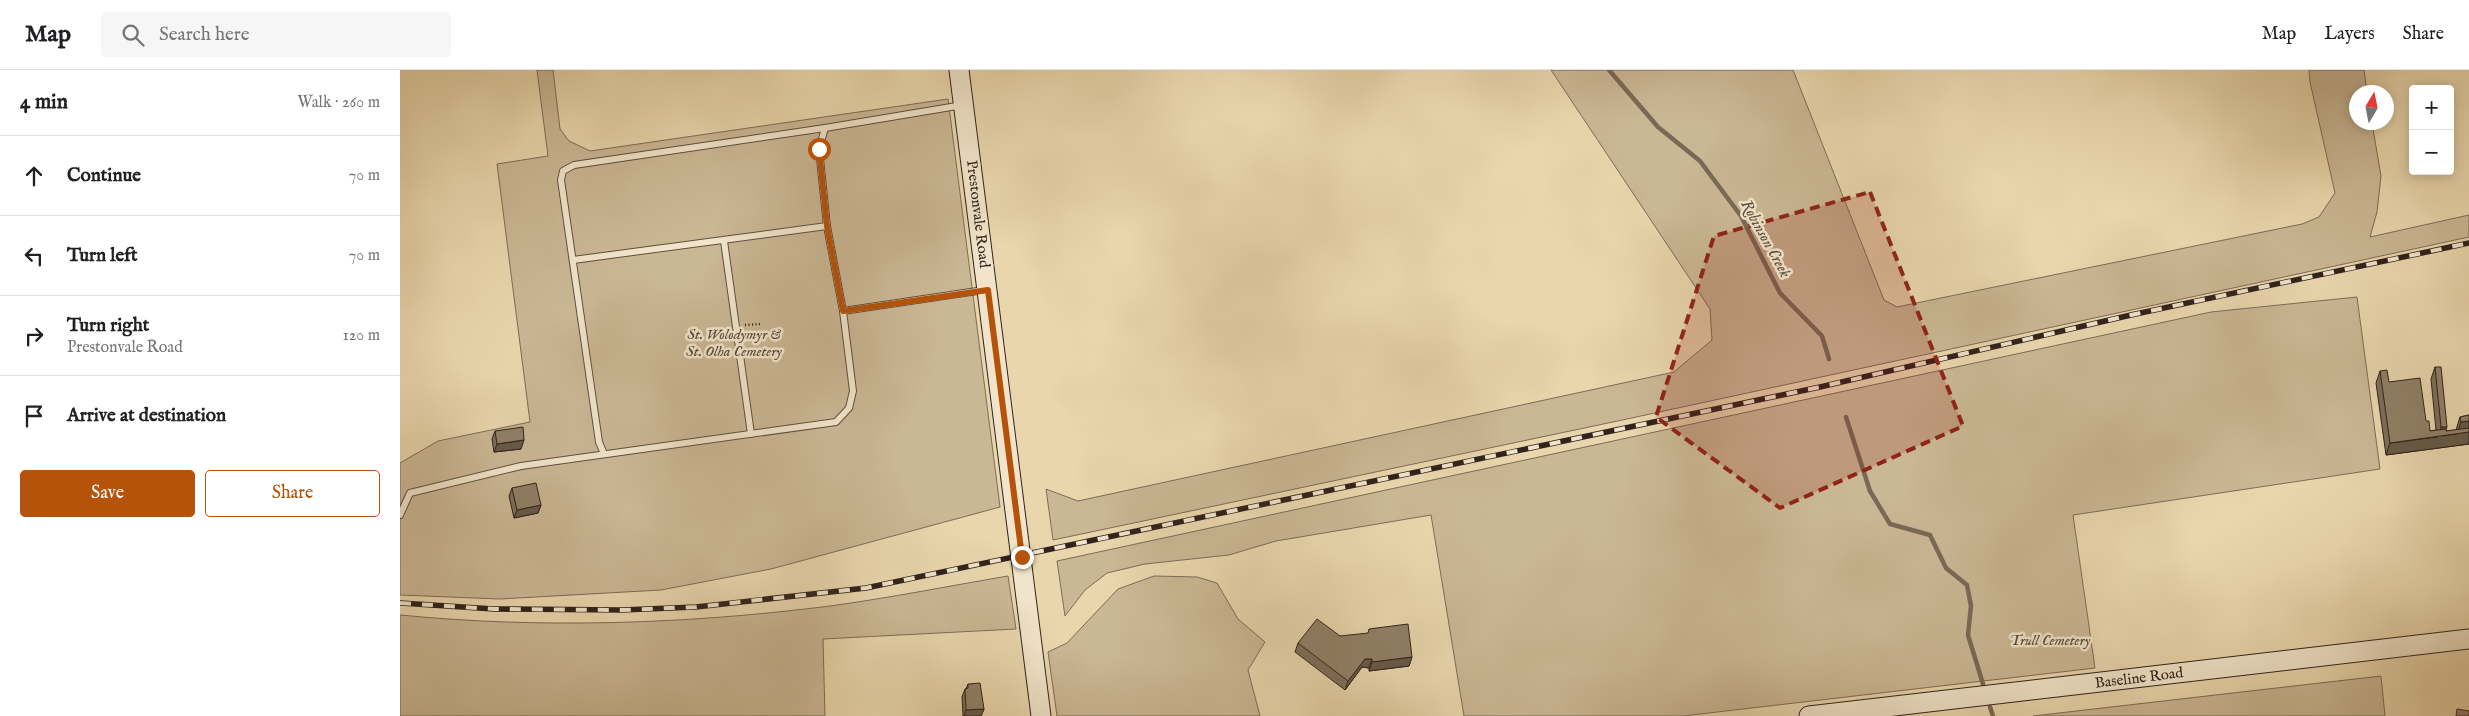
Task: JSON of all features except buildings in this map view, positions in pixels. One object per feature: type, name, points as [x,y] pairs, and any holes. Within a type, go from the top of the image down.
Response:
[{"type":"street","name":"Prestonvale Road","points":[[960,70],[1041,716]]},
{"type":"street","name":"Baseline Road","points":[[1810,716],[2469,639]]},
{"type":"lane","points":[[604,454],[599,442],[561,180],[563,171],[574,165],[826,128],[964,105]]},
{"type":"lane","points":[[400,516],[410,493],[520,466],[836,422],[849,408],[853,391],[843,311],[827,226],[819,149],[826,128]]},
{"type":"lane","points":[[573,260],[827,226]]},
{"type":"lane","points":[[724,241],[752,434]]},
{"type":"lane","points":[[843,311],[988,290]]},
{"type":"path","points":[[736,326],[761,324]]},
{"type":"highlighted area","points":[[1870,192],[1963,426],[1780,508],[1656,417],[1714,236]]},
{"type":"green space","name":"St. Wolodymyr & St. Olha Cemetery","points":[[537,70],[553,70],[560,129],[569,141],[590,151],[948,99],[1000,507],[771,569],[661,590],[500,599],[400,595],[400,463],[438,441],[530,422],[497,164],[548,156]]},
{"type":"green space","points":[[1551,70],[1793,70],[1884,300],[1897,307],[2302,224],[2319,217],[2335,193],[2310,82],[2309,70],[2364,70],[2366,85],[2349,85],[2349,130],[2373,130],[2381,176],[2377,212],[2370,237],[2469,215],[2469,237],[1627,419],[1053,540],[1046,489],[1078,501],[1674,372],[1712,340],[1710,309]]},
{"type":"green space","name":"Trull Cemetery","points":[[2357,297],[2380,469],[2073,515],[2095,668],[1683,716],[1464,716],[1431,515],[1276,541],[1229,555],[1145,564],[1107,573],[1085,590],[1065,616],[1057,561],[2211,312]]},
{"type":"green space","points":[[1008,576],[1016,629],[823,639],[825,716],[400,716],[400,615],[507,622],[561,623],[723,617],[830,606]]},
{"type":"green space","points":[[1154,576],[1197,577],[1217,583],[1238,619],[1265,642],[1248,670],[1260,716],[1057,716],[1048,652],[1067,643],[1118,589]]},
{"type":"green space","points":[[2381,676],[2385,716],[2033,716]]},
{"type":"waterway","name":"Robinson Creek","points":[[1609,70],[1658,127],[1700,161],[1741,216],[1780,293],[1822,336],[1829,359]]},
{"type":"waterway","name":"Robinson Creek","points":[[1846,417],[1870,491],[1890,524],[1930,535],[1946,568],[1967,585],[1971,606],[1968,635],[1983,684]]},
{"type":"waterway","name":"Robinson Creek","points":[[1990,707],[1993,716]]},
{"type":"railway","points":[[400,603],[494,609],[622,610],[696,607],[866,588],[1820,387],[2131,315],[2469,243]]},
{"type":"route","points":[[819,149],[827,226],[843,311],[988,290],[1022,557]]}]
